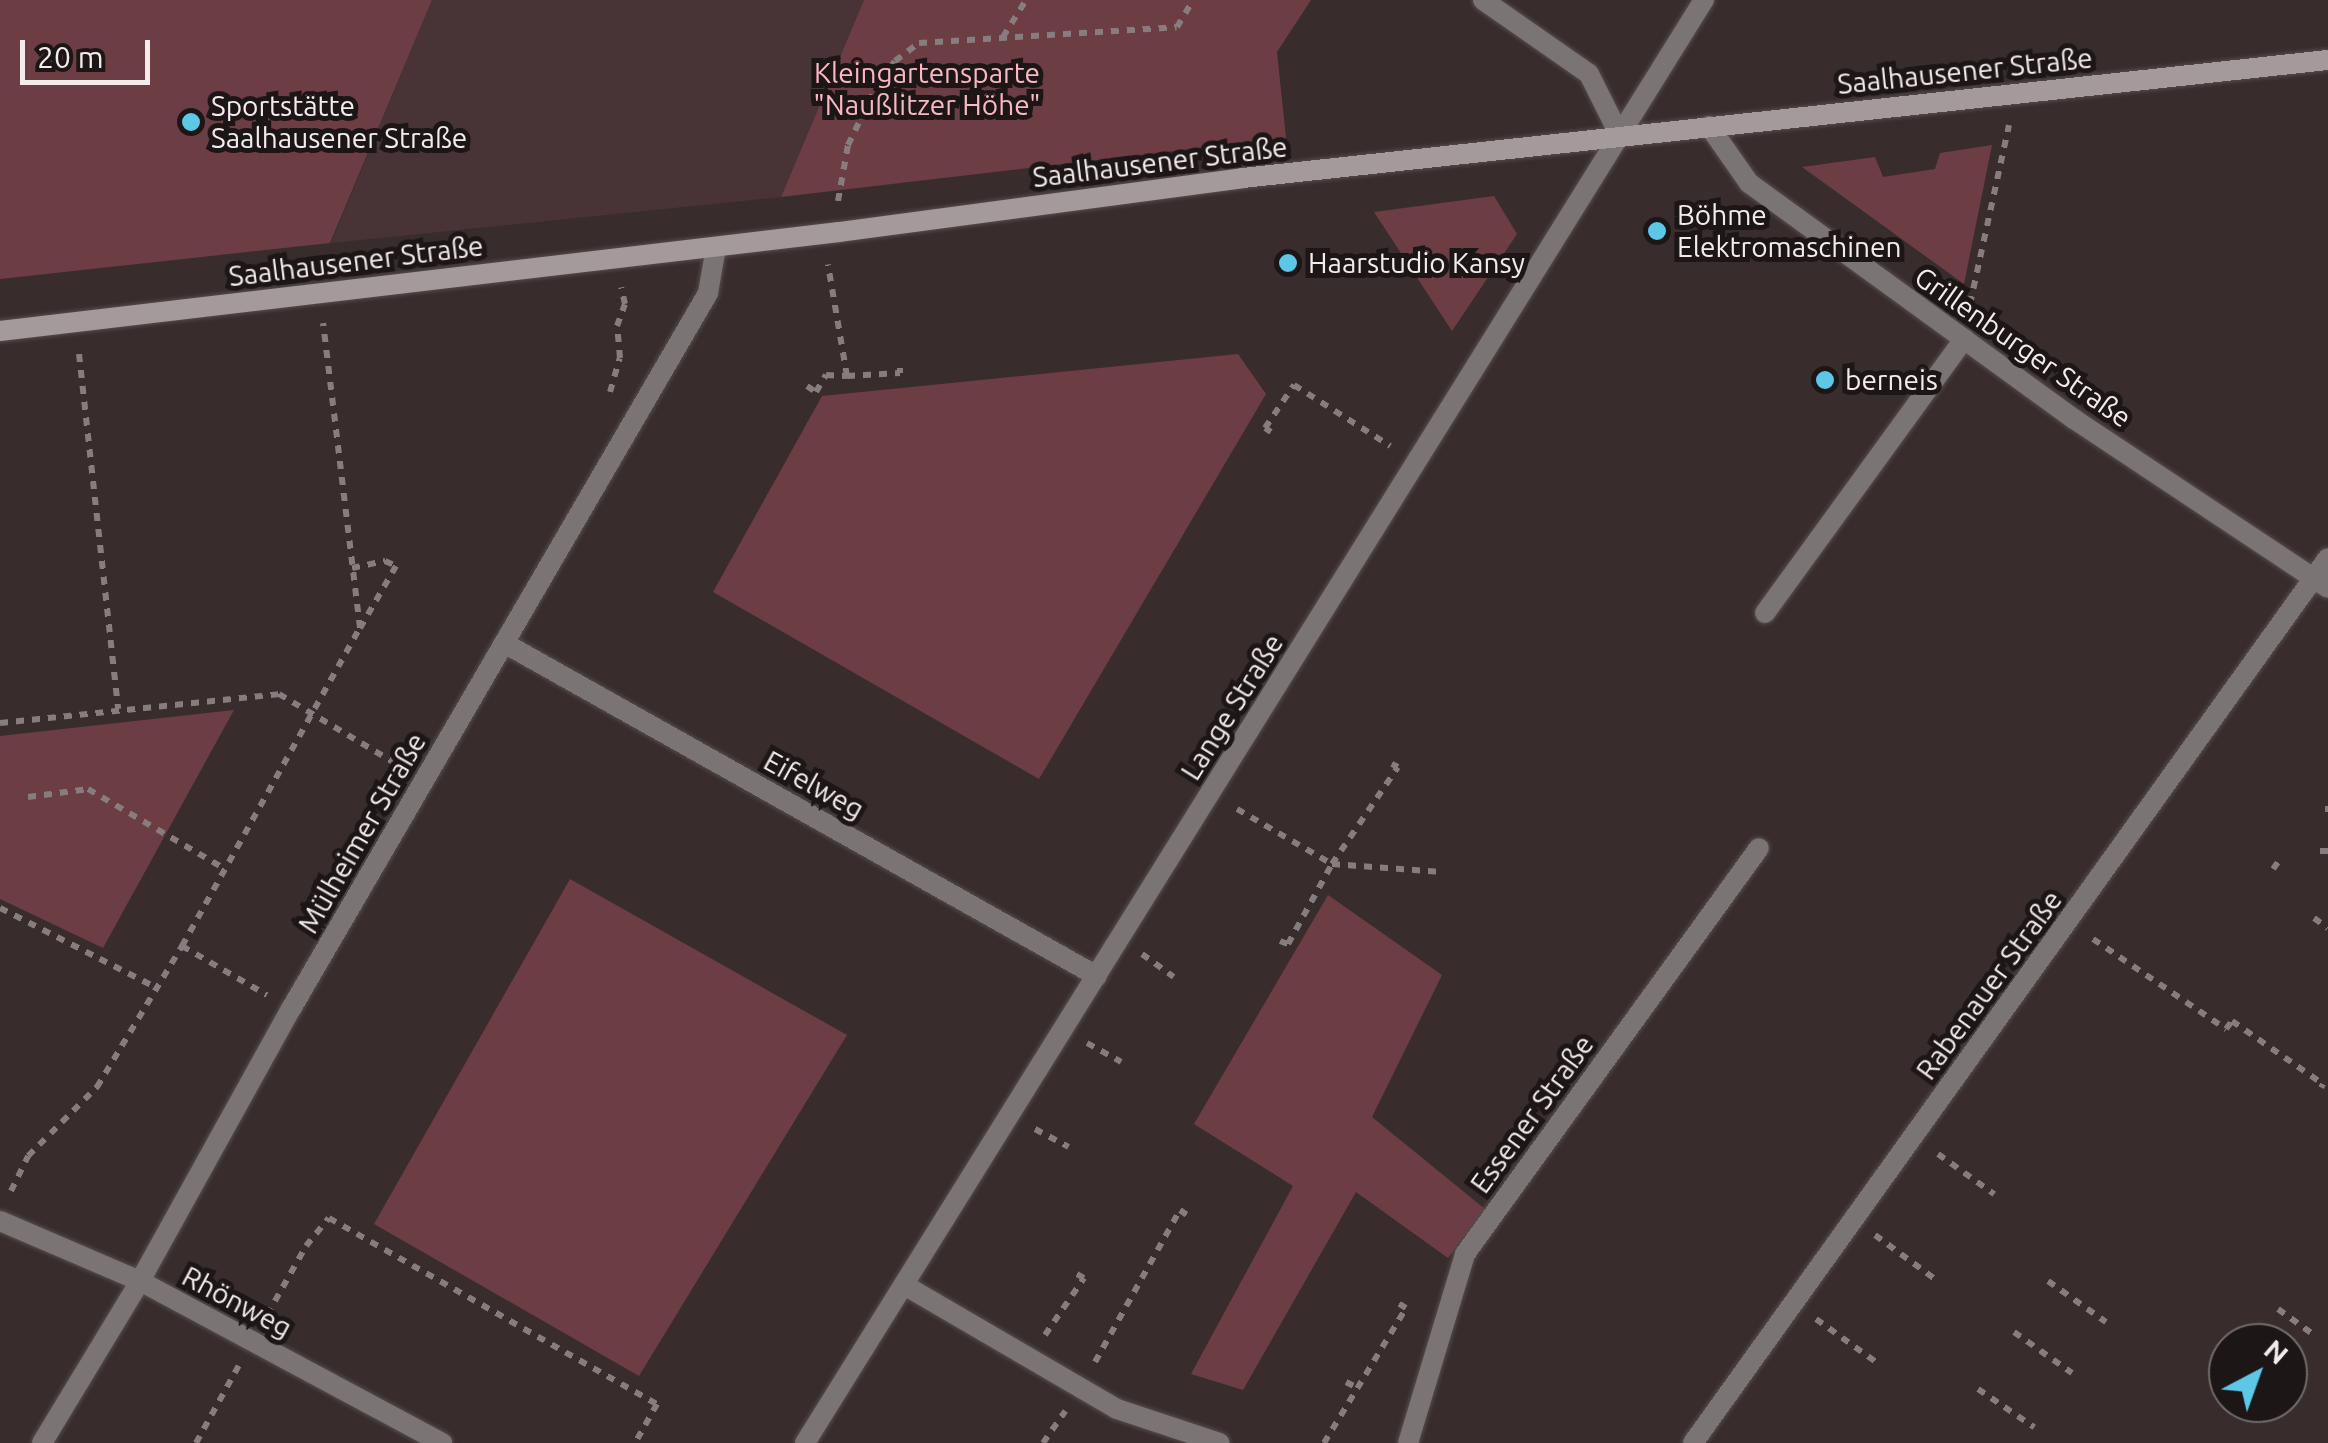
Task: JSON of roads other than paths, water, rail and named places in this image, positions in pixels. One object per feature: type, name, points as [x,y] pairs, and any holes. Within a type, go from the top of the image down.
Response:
[{"type":"street","points":[[1483,0],[1589,74],[1620,136]]},
{"type":"street","name":"Lange Straße","points":[[806,1443],[1704,0]]},
{"type":"street","name":"Saalhausener Straße","points":[[0,331],[831,233],[1243,178],[2328,60]]},
{"type":"street","name":"Grillenburger Straße","points":[[1709,126],[1749,184],[2074,419],[2321,583]]},
{"type":"street","name":"Mülheimer Straße","points":[[42,1443],[140,1281],[291,1009],[708,294],[716,246]]},
{"type":"street","points":[[1765,612],[1964,339]]},
{"type":"street","name":"Rabenauer Straße","points":[[1693,1443],[2067,922],[2321,583],[2328,558]]},
{"type":"street","name":"Eifelweg","points":[[504,642],[1097,976]]},
{"type":"street","name":"Essener Straße","points":[[1408,1443],[1465,1254],[1760,848]]},
{"type":"street","name":"Rhönweg","points":[[0,1221],[140,1281],[442,1443]]},
{"type":"street","points":[[904,1285],[1117,1409],[1220,1443]]},
{"type":"place","name":"Sportstätte Saalhausener Straße","points":[[191,122]]},
{"type":"place","name":"Böhme Elektromaschinen","points":[[1657,231]]},
{"type":"place","name":"Haarstudio Kansy","points":[[1288,263]]},
{"type":"place","name":"berneis","points":[[1825,380]]},
{"type":"park label","name":"Kleingartensparte \"Naußlitzer Höhe\"","points":[[927,89]]}]
